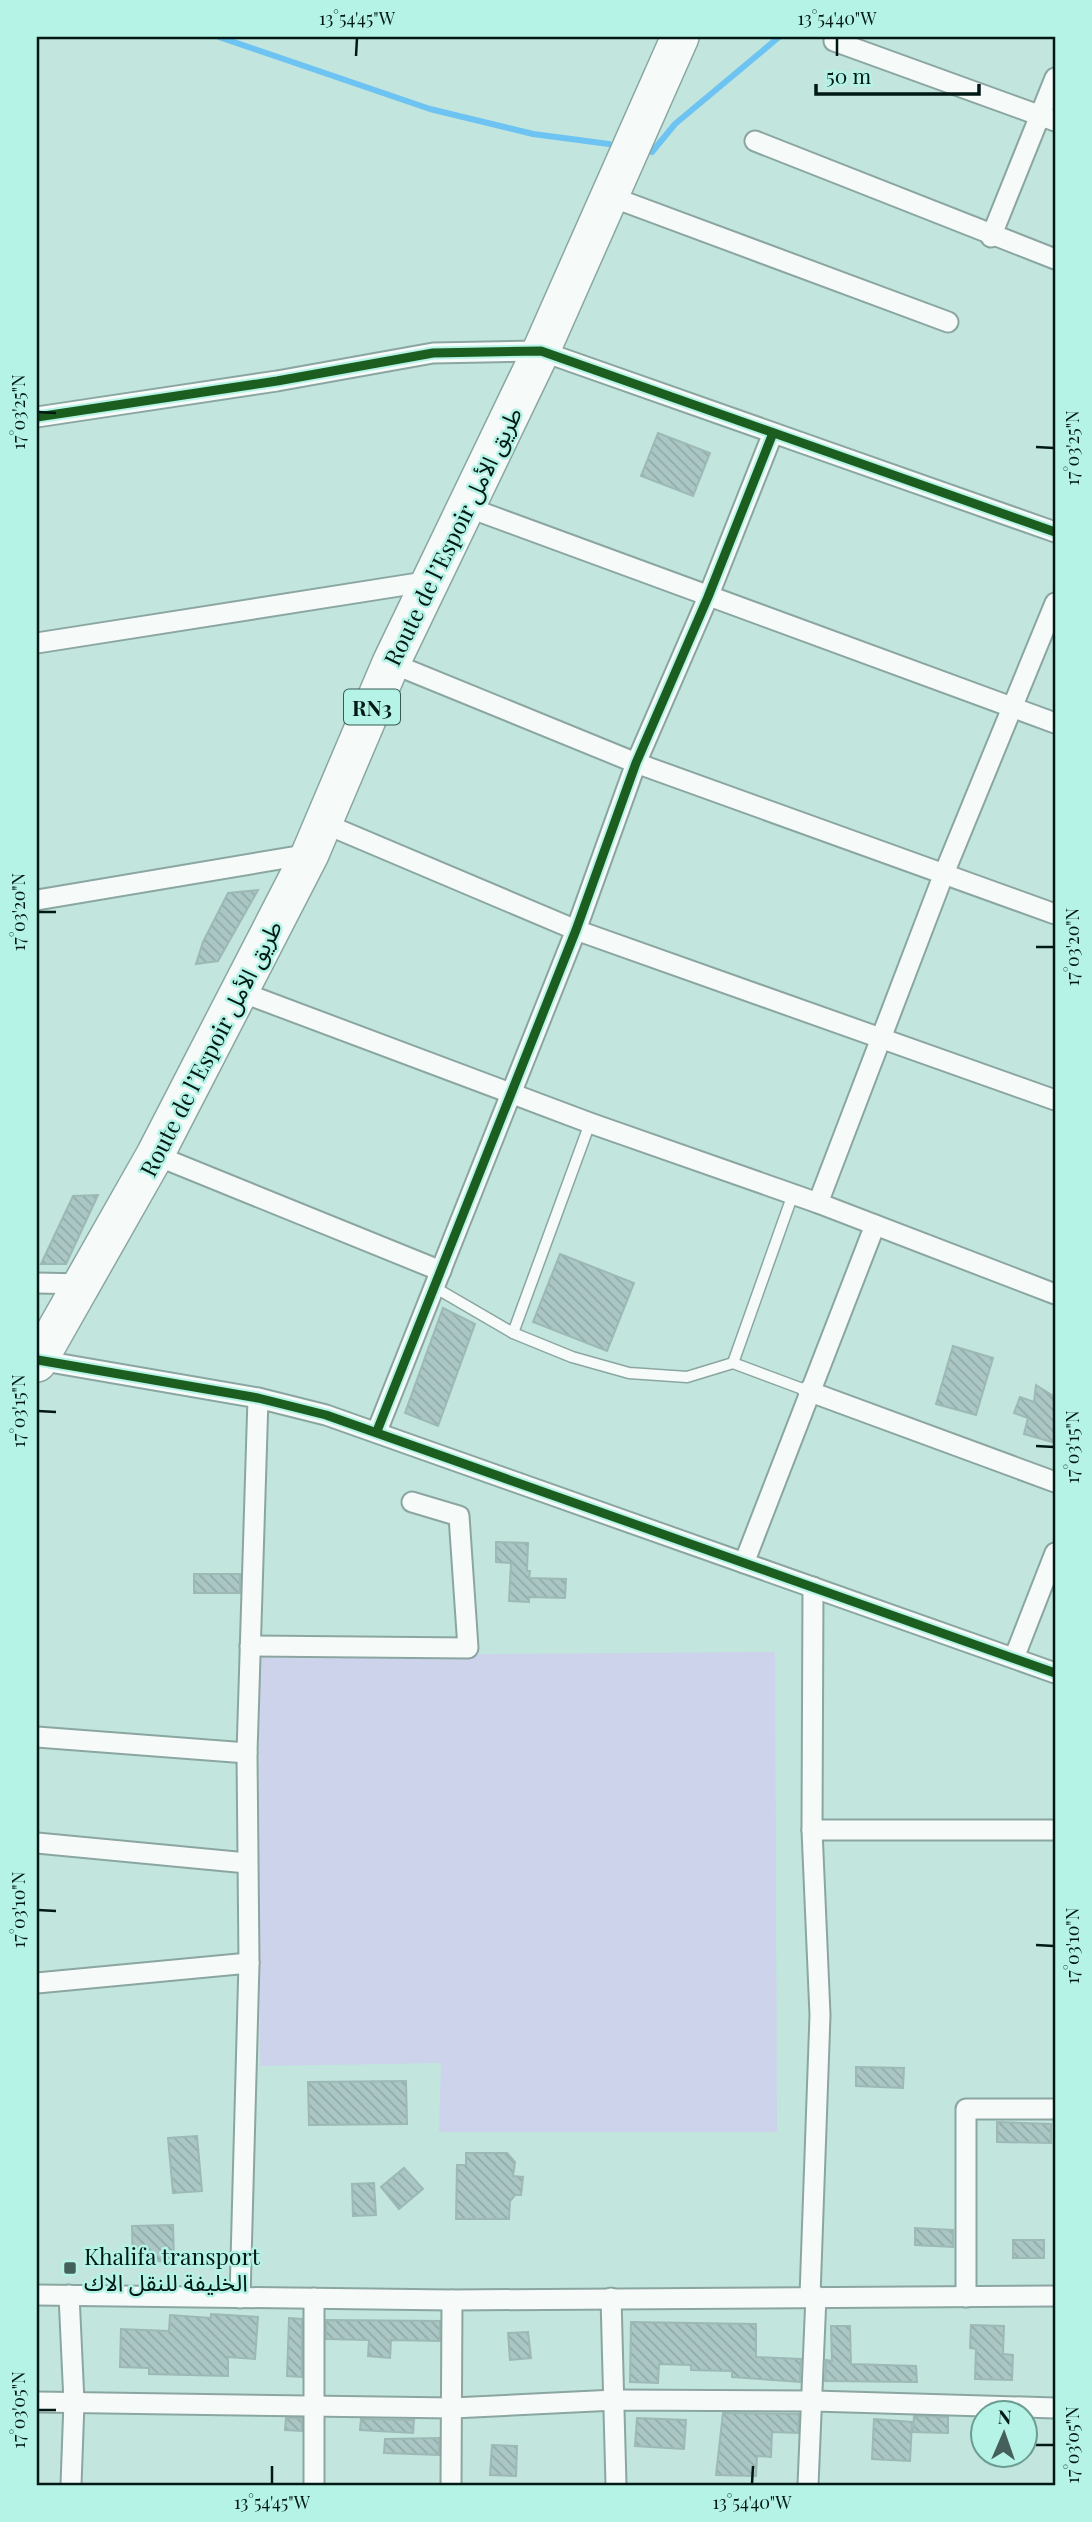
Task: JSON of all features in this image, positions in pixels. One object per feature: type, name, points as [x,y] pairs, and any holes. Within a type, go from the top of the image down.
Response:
[{"type":"highway","name":"Route de l’Espoir طريق الأمل","points":[[37,1362],[156,1155],[241,992],[316,838],[391,663],[541,351],[680,37]]},
{"type":"street","points":[[834,41],[1048,118]]},
{"type":"street","points":[[991,237],[1048,118],[1055,78]]},
{"type":"street","points":[[755,141],[991,237],[1055,259]]},
{"type":"street","points":[[609,196],[948,322]]},
{"type":"street","points":[[37,417],[276,381],[433,353],[541,351],[1055,532]]},
{"type":"street","points":[[377,1431],[576,930],[636,763],[708,597],[773,433]]},
{"type":"street","points":[[467,507],[1055,723]]},
{"type":"street","points":[[37,643],[431,581]]},
{"type":"street","points":[[818,1203],[883,1039],[943,876],[1055,603]]},
{"type":"street","points":[[391,663],[636,763],[943,876],[1055,914]]},
{"type":"street","points":[[37,900],[316,838],[1055,1100]]},
{"type":"street","points":[[241,992],[512,1091],[590,1123],[875,1224],[1055,1294]]},
{"type":"street","points":[[156,1155],[437,1279]]},
{"type":"street","points":[[744,1563],[808,1391],[875,1224]]},
{"type":"street","points":[[37,1283],[84,1284]]},
{"type":"street","points":[[37,1362],[301,1407],[377,1431],[1055,1673]]},
{"type":"street","points":[[808,1391],[1055,1482]]},
{"type":"street","points":[[240,2298],[249,1963],[247,1753],[258,1398]]},
{"type":"street","points":[[250,1646],[468,1648],[459,1516],[412,1502]]},
{"type":"street","points":[[1014,1658],[1055,1553]]},
{"type":"street","points":[[808,2485],[814,2401],[813,2296],[820,2015],[812,1830],[813,1587]]},
{"type":"street","points":[[37,1737],[247,1753]]},
{"type":"street","points":[[812,1830],[1055,1830]]},
{"type":"street","points":[[37,1843],[247,1863]]},
{"type":"street","points":[[37,1983],[249,1963]]},
{"type":"street","points":[[966,2297],[966,2109],[1055,2109]]},
{"type":"street","points":[[37,2295],[452,2300],[813,2296],[1055,2297]]},
{"type":"street","points":[[69,2295],[74,2402],[72,2485]]},
{"type":"street","points":[[314,2298],[314,2485]]},
{"type":"street","points":[[611,2298],[616,2485]]},
{"type":"street","points":[[451,2485],[452,2300]]},
{"type":"street","points":[[37,2402],[453,2408],[615,2400],[814,2401],[1055,2408]]},
{"type":"lane","points":[[513,1333],[590,1123]]},
{"type":"lane","points":[[733,1363],[793,1194]]},
{"type":"lane","points":[[437,1279],[513,1333],[572,1357],[629,1373],[658,1377],[687,1377],[733,1363],[808,1391]]},
{"type":"shaded area","points":[[775,1652],[777,2132],[439,2132],[441,2063],[260,2066],[259,1656]]},
{"type":"building","points":[[658,433],[710,453],[693,496],[641,476]]},
{"type":"building","points":[[258,890],[218,961],[196,964],[203,942],[228,893]]},
{"type":"building","points":[[98,1195],[66,1264],[41,1264],[73,1196]]},
{"type":"building","points":[[560,1254],[634,1283],[607,1351],[533,1322]]},
{"type":"building","points":[[443,1308],[475,1324],[438,1426],[405,1413]]},
{"type":"building","points":[[953,1346],[993,1358],[976,1415],[936,1404]]},
{"type":"building","points":[[1036,1385],[1055,1397],[1055,1443],[1024,1434],[1028,1418],[1014,1413],[1020,1397],[1034,1402]]},
{"type":"building","points":[[496,1542],[528,1543],[529,1578],[566,1579],[565,1598],[529,1597],[529,1602],[509,1601],[511,1563],[496,1562]]},
{"type":"building","points":[[194,1574],[240,1574],[240,1593],[194,1593]]},
{"type":"building","points":[[856,2067],[904,2068],[903,2088],[856,2086]]},
{"type":"building","points":[[406,2081],[407,2124],[309,2125],[308,2082]]},
{"type":"building","points":[[997,2122],[1051,2124],[1051,2143],[997,2142]]},
{"type":"building","points":[[197,2136],[202,2191],[173,2193],[168,2138]]},
{"type":"building","points":[[466,2153],[507,2153],[515,2162],[513,2176],[523,2177],[521,2195],[515,2195],[510,2201],[509,2219],[456,2219],[457,2165],[466,2165]]},
{"type":"building","points":[[404,2168],[423,2189],[399,2209],[381,2187]]},
{"type":"building","points":[[374,2183],[376,2215],[353,2216],[352,2184]]},
{"type":"building","points":[[173,2225],[174,2261],[133,2262],[132,2226]]},
{"type":"building","points":[[915,2228],[953,2230],[953,2247],[915,2245]]},
{"type":"building","points":[[1013,2240],[1044,2240],[1044,2258],[1013,2258]]},
{"type":"building","points":[[211,2314],[258,2317],[255,2359],[228,2357],[228,2376],[149,2374],[149,2368],[120,2367],[121,2329],[169,2331],[170,2315],[211,2318]]},
{"type":"building","points":[[289,2318],[302,2319],[302,2377],[287,2376]]},
{"type":"building","points":[[326,2320],[440,2321],[440,2341],[391,2340],[390,2358],[368,2356],[369,2340],[326,2339]]},
{"type":"building","points":[[631,2322],[756,2324],[756,2357],[801,2359],[800,2382],[732,2377],[732,2371],[691,2370],[691,2365],[659,2364],[658,2383],[630,2382]]},
{"type":"building","points":[[971,2325],[1004,2326],[1003,2354],[1013,2355],[1012,2380],[975,2379],[976,2349],[970,2348]]},
{"type":"building","points":[[831,2326],[850,2326],[851,2364],[916,2366],[917,2382],[825,2381],[826,2360],[832,2361]]},
{"type":"building","points":[[528,2332],[531,2358],[510,2360],[508,2333]]},
{"type":"building","points":[[723,2413],[799,2414],[798,2433],[772,2432],[771,2457],[757,2456],[756,2476],[716,2475]]},
{"type":"building","points":[[914,2416],[948,2417],[948,2433],[913,2432]]},
{"type":"building","points":[[286,2418],[302,2418],[302,2431],[285,2430]]},
{"type":"building","points":[[637,2418],[686,2420],[684,2449],[635,2446]]},
{"type":"building","points":[[361,2419],[414,2420],[413,2433],[360,2430]]},
{"type":"building","points":[[874,2419],[912,2422],[910,2461],[872,2459]]},
{"type":"building","points":[[439,2438],[439,2455],[384,2453],[385,2439]]},
{"type":"building","points":[[492,2445],[517,2446],[516,2476],[490,2475]]},
{"type":"waterway","points":[[219,37],[430,109],[533,134],[609,144]]},
{"type":"waterway","points":[[652,152],[675,124],[779,37]]},
{"type":"cycle path","points":[[37,417],[277,381],[433,353],[541,351],[1055,532]]},
{"type":"cycle path","points":[[377,1431],[576,930],[636,763],[708,597],[773,433]]},
{"type":"cycle path","points":[[38,1360],[258,1398],[326,1415],[1055,1673]]},
{"type":"place","name":"Khalifa transport الخليفة للنقل الاك","points":[[70,2268]]}]
